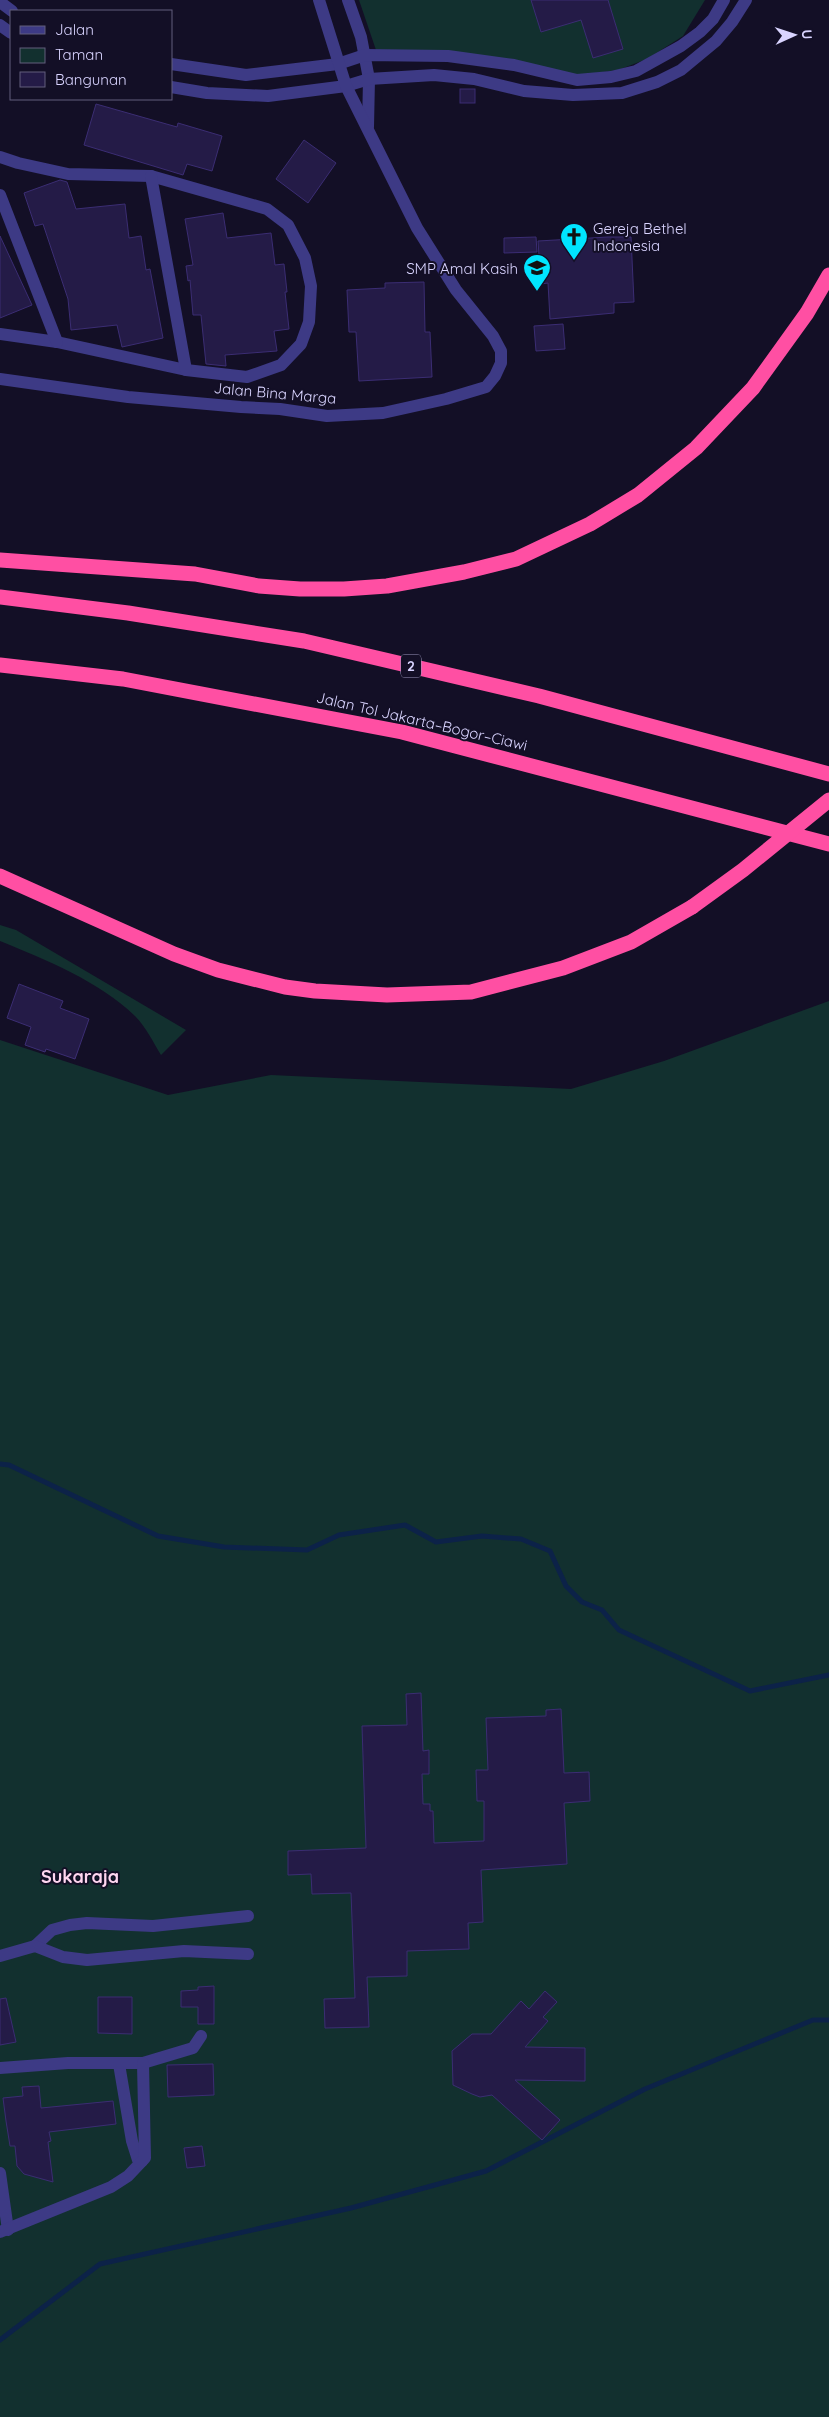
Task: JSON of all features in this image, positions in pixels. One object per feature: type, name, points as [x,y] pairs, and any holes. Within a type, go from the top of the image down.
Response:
[{"type":"highway","points":[[0,560],[195,574],[259,586],[300,589],[344,589],[387,586],[454,574],[516,559],[590,524],[638,495],[696,448],[753,388],[807,313],[829,275]]},
{"type":"highway","name":"2","points":[[0,597],[128,613],[304,641],[539,696],[829,774]]},
{"type":"highway","name":"Jalan Tol Jakarta–Bogor–Ciawi","points":[[0,665],[123,679],[402,732],[829,844]]},
{"type":"highway","points":[[0,876],[174,954],[218,970],[285,987],[314,992],[387,995],[471,992],[563,968],[631,942],[692,907],[743,870],[829,800]]},
{"type":"street","name":"Jalan Bina Marga","points":[[0,378],[128,397],[241,408],[280,409],[327,416],[384,413],[446,399],[486,387],[495,376],[501,363],[500,351],[493,336],[456,290],[417,228],[346,86],[319,0]]},
{"type":"street","name":"Jalan Bina Marga","points":[[348,0],[365,55],[369,79],[368,130]]},
{"type":"street","points":[[172,64],[246,75],[338,64],[365,55],[448,56],[514,65],[577,80],[612,77],[636,71],[681,46],[700,32],[713,19],[724,0]]},
{"type":"street","points":[[172,87],[207,93],[268,96],[346,86],[369,79],[434,75],[474,79],[524,92],[573,95],[622,93],[657,82],[681,70],[716,41],[732,22],[746,0]]},
{"type":"street","points":[[0,2],[11,10]]},
{"type":"street","points":[[0,156],[18,163],[68,174],[151,176],[267,209],[288,225],[305,258],[311,286],[308,322],[301,344],[282,365],[246,377],[186,370],[58,342],[0,334]]},
{"type":"street","points":[[151,176],[186,370]]},
{"type":"street","points":[[0,195],[58,342]]},
{"type":"street","points":[[0,1956],[35,1946],[52,1930],[70,1925],[87,1923],[153,1926],[248,1916]]},
{"type":"street","points":[[35,1946],[63,1957],[87,1960],[184,1951],[248,1954]]},
{"type":"street","points":[[0,2068],[68,2063],[143,2064],[193,2048],[201,2036]]},
{"type":"street","points":[[119,2064],[132,2141],[138,2160],[142,2161]]},
{"type":"street","points":[[0,2173],[4,2231],[111,2187],[128,2176],[146,2154],[143,2064]]},
{"type":"green space","points":[[359,0],[705,0],[683,36],[647,59],[618,70],[574,76],[376,50]]},
{"type":"green space","points":[[0,925],[16,930],[186,1030],[161,1055],[143,1025],[121,1004],[71,972],[0,941]]},
{"type":"green space","points":[[829,1001],[829,2417],[0,2417],[0,1040],[168,1095],[271,1075],[571,1089],[664,1061]]},
{"type":"building","points":[[531,0],[608,0],[623,49],[593,58],[581,20],[541,32]]},
{"type":"building","points":[[460,89],[475,89],[475,103],[460,103]]},
{"type":"building","points":[[96,104],[177,127],[178,123],[222,136],[212,171],[187,164],[183,175],[84,145]]},
{"type":"building","points":[[304,140],[336,163],[308,203],[276,179]]},
{"type":"building","points":[[60,180],[67,182],[76,209],[125,204],[129,238],[141,236],[146,270],[150,269],[163,338],[122,347],[117,325],[71,330],[68,299],[43,224],[35,226],[24,193]]},
{"type":"building","points":[[223,213],[227,238],[271,233],[275,265],[284,264],[289,329],[274,331],[277,351],[225,355],[226,366],[206,364],[201,315],[193,315],[190,280],[188,281],[186,266],[193,265],[185,219]]},
{"type":"building","points":[[0,236],[32,305],[0,318]]},
{"type":"building","points":[[536,237],[537,252],[504,253],[504,238]]},
{"type":"building","points":[[631,237],[634,302],[614,303],[614,313],[550,319],[548,283],[541,284],[538,241]]},
{"type":"building","points":[[424,282],[425,332],[430,332],[432,377],[359,381],[356,332],[349,332],[347,290],[385,288],[385,283]]},
{"type":"building","points":[[563,324],[565,349],[536,351],[534,326]]},
{"type":"building","points":[[19,984],[63,1001],[60,1008],[89,1019],[75,1059],[46,1049],[45,1052],[25,1045],[31,1027],[7,1018]]},
{"type":"building","points":[[421,1693],[423,1751],[429,1750],[429,1774],[422,1774],[423,1804],[430,1804],[430,1811],[433,1811],[434,1843],[484,1841],[484,1801],[477,1801],[476,1770],[488,1770],[486,1718],[546,1716],[546,1710],[561,1709],[564,1773],[589,1772],[590,1801],[564,1803],[567,1864],[481,1870],[483,1922],[468,1923],[469,1949],[407,1951],[407,1976],[367,1977],[369,2027],[325,2028],[324,1999],[355,1998],[351,1893],[312,1894],[311,1874],[288,1875],[288,1851],[366,1848],[362,1726],[407,1725],[406,1694]]},
{"type":"building","points":[[214,1986],[214,2024],[198,2024],[198,2007],[181,2007],[181,1991],[198,1990],[198,1987]]},
{"type":"building","points":[[545,1991],[557,2002],[543,2017],[548,2021],[525,2047],[585,2048],[585,2081],[515,2080],[560,2120],[542,2140],[492,2095],[480,2097],[453,2085],[452,2051],[472,2034],[491,2034],[521,2001],[529,2009]]},
{"type":"building","points":[[98,1997],[132,1997],[132,2034],[98,2033]]},
{"type":"building","points":[[6,1998],[16,2042],[0,2045],[0,1999]]},
{"type":"building","points":[[213,2064],[214,2095],[168,2097],[167,2065]]},
{"type":"building","points":[[39,2086],[41,2108],[113,2101],[116,2124],[49,2132],[51,2141],[48,2142],[53,2182],[24,2174],[17,2166],[15,2146],[10,2146],[6,2121],[3,2098],[23,2096],[22,2087]]},
{"type":"building","points":[[202,2146],[205,2166],[187,2168],[184,2148]]},
{"type":"waterway","points":[[0,1464],[9,1465],[158,1536],[224,1547],[307,1550],[339,1535],[405,1525],[436,1542],[482,1536],[521,1539],[550,1551],[566,1586],[582,1602],[602,1610],[619,1630],[750,1691],[829,1675]]},
{"type":"waterway","points":[[0,2340],[100,2264],[351,2208],[486,2171],[645,2089],[813,2020],[829,2020]]},
{"type":"place","name":"Gereja Bethel Indonesia","points":[[574,261]]},
{"type":"place","name":"SMP Amal Kasih","points":[[537,292]]},
{"type":"district","name":"Sukaraja","points":[[80,1876]]}]
